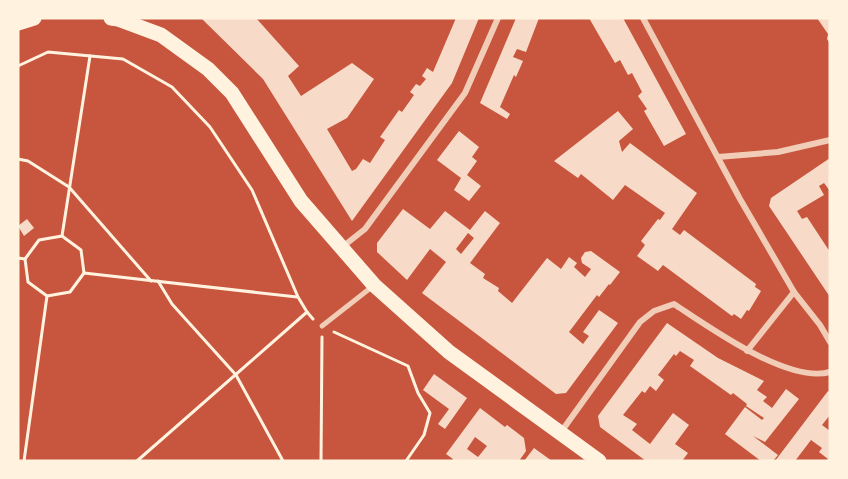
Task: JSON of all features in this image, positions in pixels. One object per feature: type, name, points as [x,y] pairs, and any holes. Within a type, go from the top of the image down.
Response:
[{"type":"main road","points":[[18,23],[34,18]]},
{"type":"main road","points":[[111,18],[160,35],[208,69],[232,93],[301,201],[374,285],[449,352],[599,461]]},
{"type":"street","points":[[341,248],[365,229],[465,93],[498,18]]},
{"type":"street","points":[[643,18],[794,292],[820,325],[830,342]]},
{"type":"street","points":[[718,157],[778,152],[830,140]]},
{"type":"street","points":[[322,326],[374,285]]},
{"type":"street","points":[[747,351],[794,292]]},
{"type":"street","points":[[560,432],[640,322],[654,311],[674,304],[747,351],[785,367],[820,375],[830,372]]},
{"type":"path","points":[[18,66],[48,52],[123,59],[172,87],[210,127],[252,190],[298,297],[307,312],[322,326],[408,366],[418,393],[430,413],[424,435],[406,461]]},
{"type":"path","points":[[62,236],[90,56]]},
{"type":"path","points":[[18,159],[28,161],[69,187],[151,281]]},
{"type":"path","points":[[62,236],[81,250],[84,273],[70,292],[47,296],[28,282],[25,259],[39,240],[62,236]]},
{"type":"path","points":[[18,258],[25,259]]},
{"type":"path","points":[[84,273],[298,297]]},
{"type":"path","points":[[158,281],[172,304],[236,375],[283,461]]},
{"type":"path","points":[[24,461],[47,296]]},
{"type":"path","points":[[137,461],[307,312]]},
{"type":"path","points":[[321,461],[322,326]]},
{"type":"building","points":[[201,18],[256,18],[299,66],[288,76],[301,96],[352,63],[374,79],[347,118],[327,129],[352,171],[363,159],[370,163],[385,140],[380,137],[399,110],[402,112],[414,95],[410,92],[416,84],[420,86],[426,79],[422,76],[427,68],[433,72],[456,18],[479,18],[452,83],[352,221],[263,79]]},
{"type":"building","points":[[516,18],[539,18],[526,52],[517,49],[513,57],[523,61],[500,107],[510,114],[507,119],[480,103]]},
{"type":"building","points":[[589,18],[623,18],[686,134],[664,146],[644,111],[647,109],[638,96],[642,92],[632,73],[628,75],[620,60],[615,63]]},
{"type":"building","points":[[817,18],[830,18],[830,44],[827,39],[828,34]]},
{"type":"building","points":[[618,111],[633,129],[619,141],[622,152],[630,143],[697,193],[672,229],[680,235],[684,230],[756,284],[755,287],[761,291],[749,311],[747,310],[741,319],[734,314],[732,316],[663,265],[658,271],[637,256],[645,245],[641,241],[665,213],[625,185],[613,200],[581,174],[578,178],[554,161]]},
{"type":"building","points":[[459,131],[479,147],[472,157],[477,161],[467,175],[481,186],[469,201],[454,190],[461,178],[437,160]]},
{"type":"building","points":[[830,158],[830,191],[824,183],[819,186],[824,195],[797,211],[802,219],[807,217],[830,252],[830,297],[769,206],[771,198]]},
{"type":"building","points":[[403,209],[430,229],[445,211],[470,230],[485,211],[500,223],[470,263],[485,274],[483,278],[499,288],[498,291],[512,303],[547,258],[561,269],[569,257],[577,263],[574,267],[585,277],[591,269],[582,263],[581,258],[585,252],[591,251],[620,272],[599,297],[597,295],[569,332],[583,344],[589,336],[583,332],[599,310],[618,323],[566,393],[556,394],[422,293],[446,262],[430,249],[407,280],[377,252],[377,243]],"holes":[[[468,233],[474,238],[461,254],[456,249]]]},
{"type":"building","points":[[27,219],[34,228],[24,236],[18,226]]},
{"type":"building","points":[[667,323],[718,358],[764,381],[757,390],[767,397],[763,401],[772,408],[786,389],[799,399],[765,442],[753,436],[778,455],[773,461],[761,461],[725,434],[745,407],[762,420],[764,418],[746,406],[747,404],[733,393],[731,395],[690,366],[694,360],[680,351],[676,356],[674,354],[658,375],[664,380],[656,391],[650,386],[645,393],[642,391],[623,415],[637,424],[632,430],[650,444],[673,413],[689,425],[675,444],[688,453],[682,461],[646,461],[600,427],[598,416]]},
{"type":"building","points":[[434,374],[467,398],[445,429],[438,424],[449,409],[423,390]]},
{"type":"building","points":[[828,391],[830,392],[830,415],[822,425],[830,431],[830,461],[826,461],[828,459],[819,452],[822,448],[811,440],[795,461],[775,461]]},
{"type":"building","points":[[480,408],[524,438],[526,451],[519,461],[452,461],[453,459],[446,454]],"holes":[[[475,437],[487,446],[478,457],[467,449]]]},
{"type":"building","points":[[534,448],[552,461],[524,461]]}]
